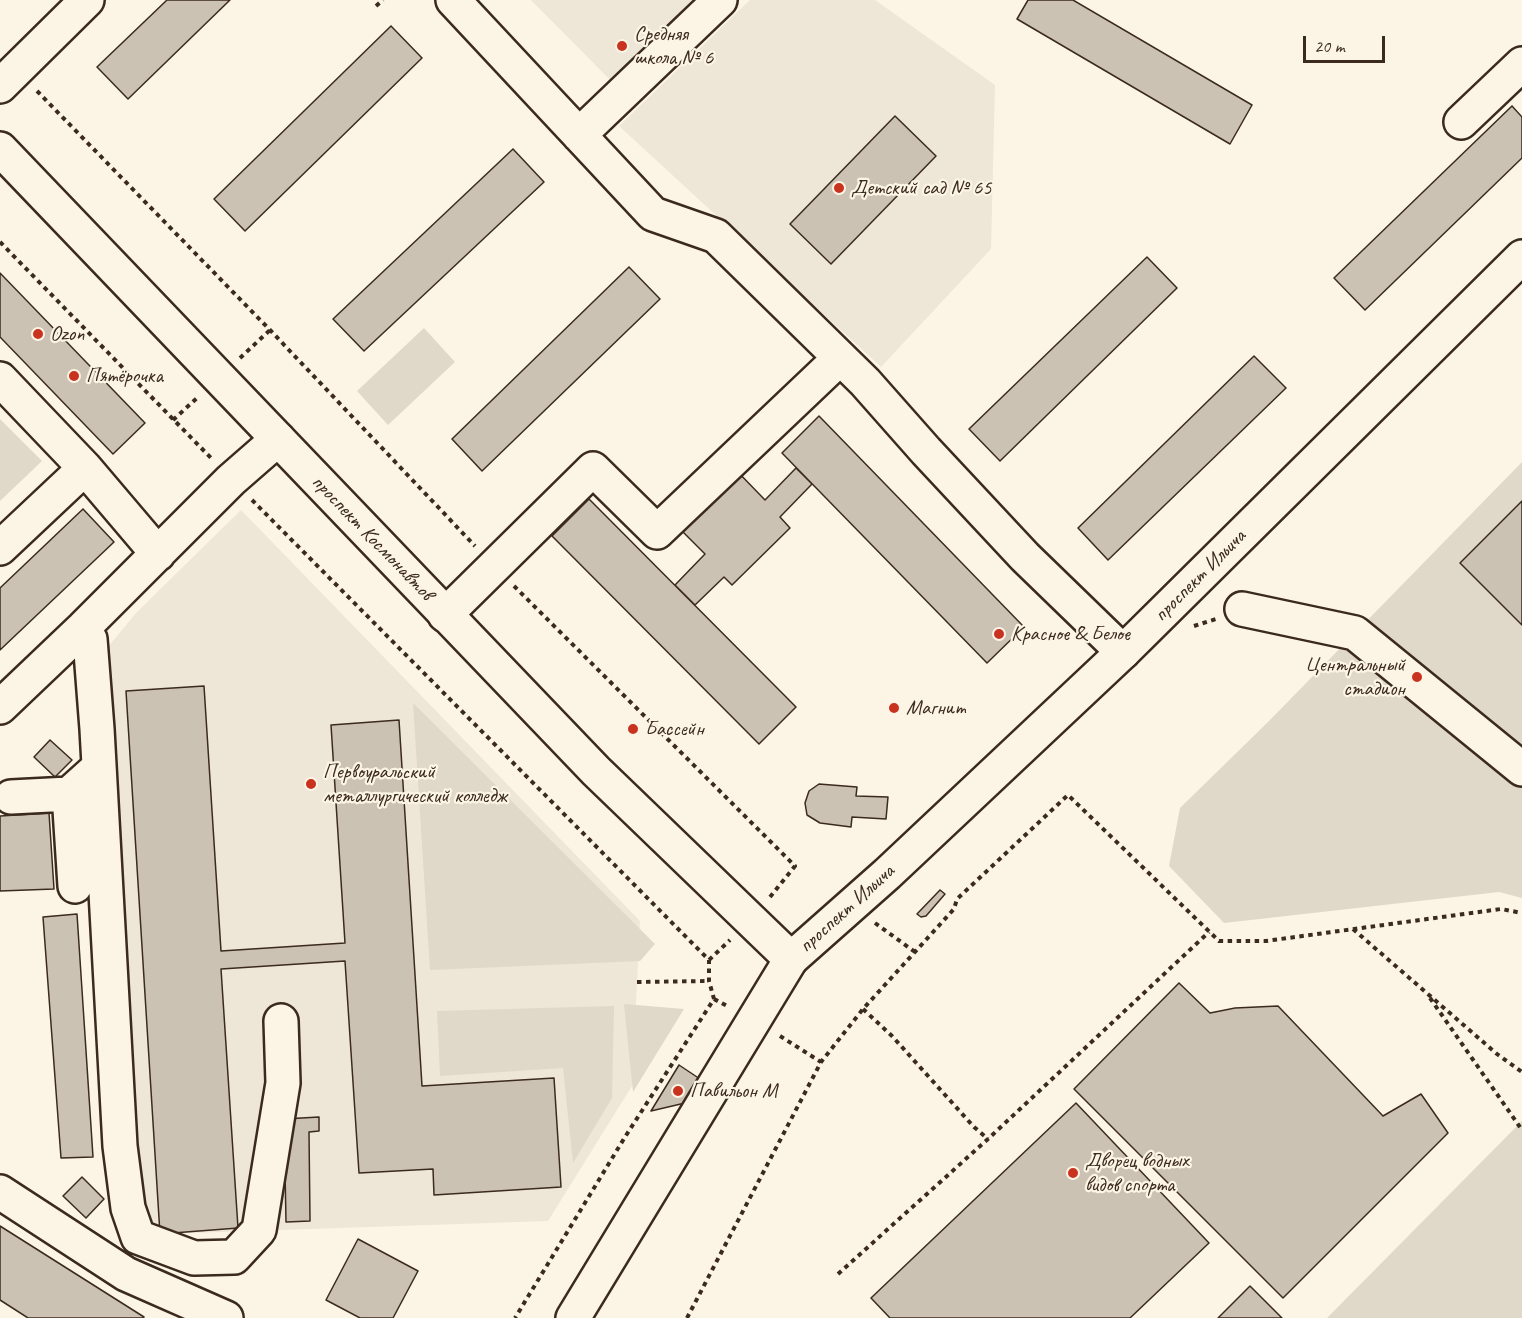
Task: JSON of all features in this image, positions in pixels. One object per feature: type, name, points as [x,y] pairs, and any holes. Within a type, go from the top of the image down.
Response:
[{"type":"street","points":[[8,78],[87,0]]},
{"type":"street","points":[[453,0],[653,214],[716,236],[865,382],[1025,557],[1123,652]]},
{"type":"street","points":[[579,135],[720,0]]},
{"type":"street","points":[[1461,122],[1522,64]]},
{"type":"street","name":"проспект Космонавтов","points":[[0,149],[596,771],[750,921]]},
{"type":"street","name":"проспект Ильича","points":[[573,1318],[791,959],[887,874],[1123,652],[1522,257]]},
{"type":"street","points":[[445,615],[593,469],[657,532],[840,358]]},
{"type":"street","points":[[0,379],[85,468],[158,554]]},
{"type":"street","points":[[0,707],[94,638],[158,554],[231,480],[278,439]]},
{"type":"street","points":[[0,548],[85,468]]},
{"type":"street","points":[[1242,609],[1355,633],[1522,769]]},
{"type":"street","points":[[94,638],[120,1146],[128,1209],[138,1237],[194,1258],[234,1257],[259,1230],[283,1083],[281,1021]]},
{"type":"street","points":[[11,797],[69,794],[99,767]]},
{"type":"street","points":[[69,794],[75,886]]},
{"type":"street","name":"проспект Ильича","points":[[750,921],[791,959]]},
{"type":"street","points":[[0,1192],[126,1274],[225,1318]]},
{"type":"path","points":[[376,6],[382,0]]},
{"type":"path","points":[[8,78],[278,339],[494,567],[795,866],[750,921]]},
{"type":"path","points":[[0,242],[231,480],[709,960],[709,981],[714,999],[625,1137],[515,1318]]},
{"type":"path","points":[[687,1318],[821,1062],[863,1010],[954,909],[957,899],[1068,795],[1219,941],[1266,941],[1501,909],[1522,913]]},
{"type":"path","points":[[1353,928],[1497,1054],[1522,1072]]},
{"type":"path","points":[[838,1274],[1209,932]]},
{"type":"path","points":[[637,982],[709,981]]},
{"type":"path","points":[[1425,992],[1522,1130]]},
{"type":"path","points":[[863,1010],[892,1036],[974,1126],[988,1138]]},
{"type":"shaded area","name":"Средняя школа № 6","points":[[531,0],[714,0],[622,92]]},
{"type":"shaded area","name":"Детский сад № 65","points":[[750,0],[875,0],[995,85],[991,249],[881,367],[619,126]]},
{"type":"shaded area","points":[[424,328],[455,362],[388,425],[357,391]]},
{"type":"shaded area","points":[[0,419],[42,461],[0,501]]},
{"type":"shaded area","name":"Центральный стадион","points":[[1522,462],[1522,898],[1499,892],[1224,923],[1169,866],[1180,808],[1268,722]]},
{"type":"shaded area","name":"Первоуральский металлургический колледж","points":[[241,510],[640,921],[632,1086],[548,1221],[160,1234],[143,1224],[137,1195],[108,647],[136,613]]},
{"type":"shaded area","points":[[413,703],[655,944],[640,961],[430,970]]},
{"type":"shaded area","points":[[624,1004],[684,1009],[633,1092]]},
{"type":"shaded area","points":[[614,1006],[612,1098],[573,1163],[563,1068],[440,1076],[437,1011]]},
{"type":"shaded area","points":[[1522,1121],[1522,1318],[1327,1318]]},
{"type":"building","points":[[167,0],[230,0],[128,99],[97,67]]},
{"type":"building","points":[[1028,0],[1073,0],[1252,105],[1230,144],[1017,19]]},
{"type":"building","points":[[391,26],[422,58],[245,231],[214,199]]},
{"type":"building","points":[[1512,106],[1522,117],[1522,158],[1365,310],[1334,278]]},
{"type":"building","points":[[895,116],[936,156],[831,264],[790,224]]},
{"type":"building","points":[[513,149],[544,182],[364,351],[333,319]]},
{"type":"building","points":[[1147,257],[1177,288],[1000,461],[969,429]]},
{"type":"building","points":[[629,267],[660,299],[482,471],[452,439]]},
{"type":"building","points":[[0,273],[145,423],[113,454],[0,337]]},
{"type":"building","points":[[1254,356],[1286,388],[1108,560],[1078,528]]},
{"type":"building","points":[[819,416],[1024,627],[987,663],[782,453]]},
{"type":"building","points":[[734,468],[765,500],[796,468],[812,484],[780,517],[790,528],[732,585],[724,577],[695,605],[675,585],[705,554],[677,526]]},
{"type":"building","points":[[589,499],[796,707],[759,744],[552,536]]},
{"type":"building","points":[[1522,501],[1522,625],[1460,563]]},
{"type":"building","points":[[83,509],[114,542],[0,650],[0,588]]},
{"type":"building","points":[[204,686],[221,951],[345,943],[331,725],[399,720],[422,1086],[554,1078],[561,1187],[434,1195],[433,1169],[359,1173],[345,961],[221,969],[238,1228],[160,1234],[126,691]]},
{"type":"building","points":[[50,740],[72,760],[55,777],[34,757]]},
{"type":"building","points":[[819,784],[857,787],[856,796],[888,797],[886,819],[852,817],[851,827],[820,823],[807,815],[805,803],[809,791]]},
{"type":"building","points":[[49,813],[54,889],[0,891],[0,816]]},
{"type":"building","points":[[940,890],[945,894],[926,916],[921,917],[917,914]]},
{"type":"building","points":[[77,914],[93,1157],[61,1158],[43,917]]},
{"type":"building","points":[[1179,983],[1210,1013],[1235,1008],[1278,1006],[1383,1116],[1421,1094],[1448,1133],[1283,1298],[1074,1089]]},
{"type":"building","name":"Павильон М","points":[[679,1065],[700,1079],[685,1103],[651,1111]]},
{"type":"building","name":"Дворец водных видов спорта","points":[[1076,1103],[1209,1243],[1130,1318],[890,1318],[871,1298]]},
{"type":"building","points":[[319,1117],[319,1131],[309,1132],[310,1221],[286,1222],[284,1119]]},
{"type":"building","points":[[82,1177],[104,1199],[86,1218],[63,1196]]},
{"type":"building","points":[[0,1226],[144,1317],[28,1318],[0,1300]]},
{"type":"building","points":[[358,1239],[418,1271],[393,1318],[360,1318],[326,1300]]},
{"type":"building","points":[[1250,1286],[1282,1318],[1218,1318]]},
{"type":"place","name":"Средняя школа № 6","points":[[622,46]]},
{"type":"place","name":"Детский сад № 65","points":[[839,188]]},
{"type":"place","name":"Ozon","points":[[38,334]]},
{"type":"place","name":"Пятёрочка","points":[[74,376]]},
{"type":"place","name":"Красное & Белое","points":[[999,634]]},
{"type":"place","name":"Центральный стадион","points":[[1417,677]]},
{"type":"place","name":"Магнит","points":[[894,708]]},
{"type":"place","name":"Бассейн","points":[[633,729]]},
{"type":"place","name":"Первоуральский металлургический колледж","points":[[311,784]]},
{"type":"place","name":"Павильон М","points":[[678,1091]]},
{"type":"place","name":"Дворец водных видов спорта","points":[[1073,1173]]}]
